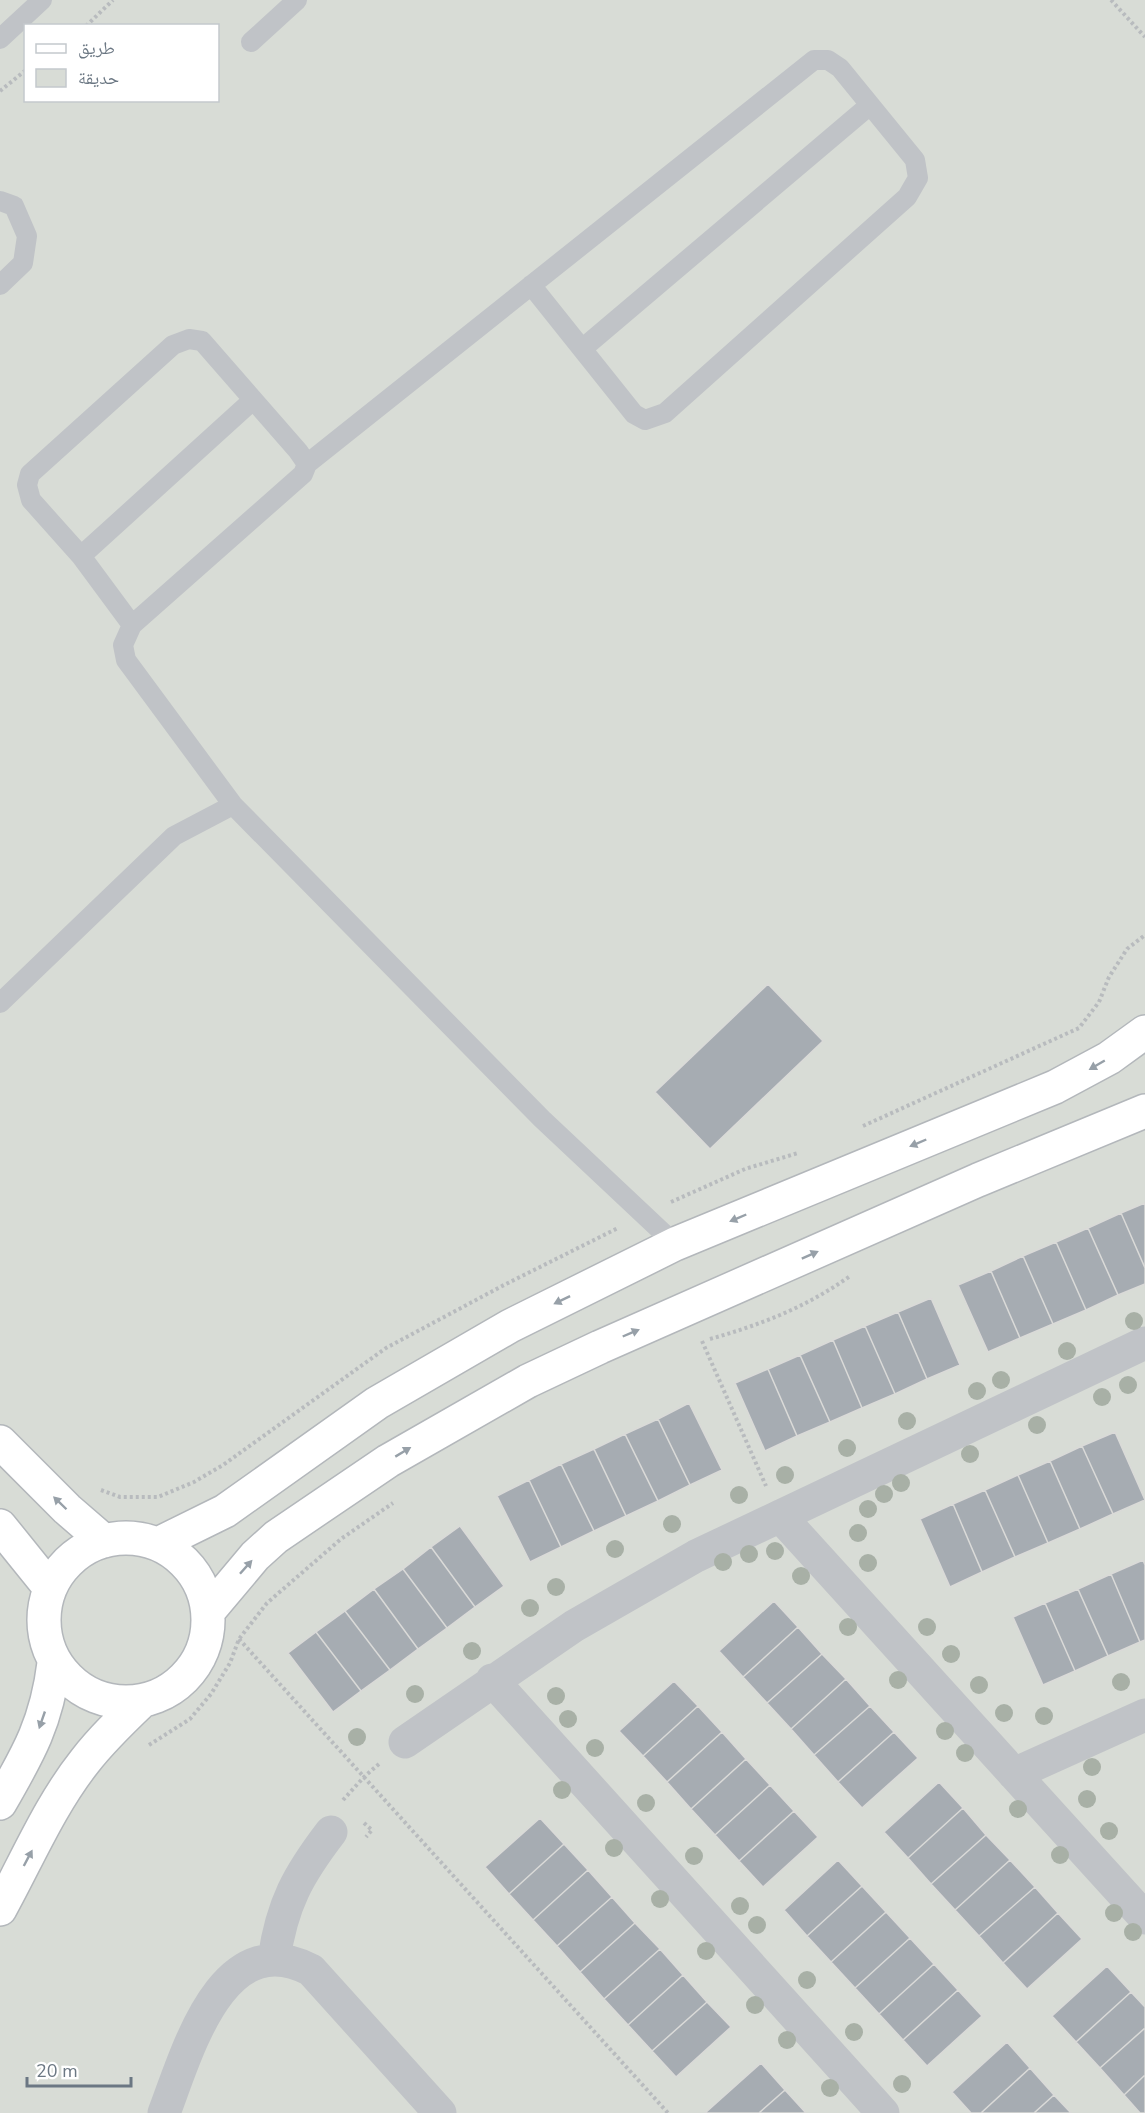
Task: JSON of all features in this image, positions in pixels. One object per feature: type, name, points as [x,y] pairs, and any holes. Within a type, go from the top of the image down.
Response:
[{"type":"street","points":[[158,1544],[225,1511],[377,1403],[510,1326],[675,1244],[1055,1087],[1109,1058],[1145,1032]]},
{"type":"street","points":[[208,1612],[255,1556],[276,1537],[388,1461],[528,1380],[968,1185],[1145,1111]]},
{"type":"street","points":[[405,1742],[492,1680],[574,1626],[696,1556],[1145,1343]]},
{"type":"street","points":[[0,1442],[67,1509],[104,1541]]},
{"type":"street","points":[[780,1516],[1145,1918]]},
{"type":"street","points":[[0,1526],[50,1588]]},
{"type":"street","points":[[122,1538],[140,1539],[158,1544],[177,1556],[192,1571],[203,1590],[208,1612],[207,1636],[200,1659],[185,1678],[165,1693],[142,1701],[116,1702],[92,1696],[71,1682],[54,1663],[45,1639],[44,1613],[50,1588],[63,1567],[82,1551],[104,1541],[122,1538]]},
{"type":"street","points":[[0,1803],[31,1748],[43,1721],[54,1663]]},
{"type":"street","points":[[492,1680],[884,2113]]},
{"type":"street","points":[[0,1909],[61,1796],[84,1761],[111,1730],[142,1701]]},
{"type":"street","points":[[1014,1774],[1145,1715]]},
{"type":"street","points":[[274,1959],[283,1914],[297,1881],[331,1832]]},
{"type":"street","points":[[164,2113],[192,2038],[208,2007],[229,1980],[245,1967],[274,1959],[287,1960],[311,1970],[440,2113]]},
{"type":"lane","points":[[0,39],[42,0]]},
{"type":"lane","points":[[251,42],[297,0]]},
{"type":"lane","points":[[531,285],[634,414],[645,420],[665,413],[907,197],[918,178],[915,160],[840,68],[828,60],[814,60],[531,285],[307,464],[303,474],[132,626],[123,645],[126,660],[233,805],[542,1119],[675,1244]]},
{"type":"lane","points":[[582,349],[870,105]]},
{"type":"lane","points":[[0,201],[14,206],[27,236],[23,263],[0,285]]},
{"type":"lane","points":[[132,626],[81,556],[31,500],[27,484],[30,474],[173,345],[189,339],[202,341],[307,464]]},
{"type":"lane","points":[[81,556],[253,400]]},
{"type":"lane","points":[[0,1003],[174,836],[233,805]]},
{"type":"path","points":[[88,24],[113,0]]},
{"type":"path","points":[[1111,0],[1145,37]]},
{"type":"path","points":[[0,92],[24,71]]},
{"type":"path","points":[[691,1345],[757,1326],[806,1304],[858,1271]]},
{"type":"path","points":[[702,1341],[780,1516]]},
{"type":"path","points":[[140,1752],[166,1732],[190,1719],[211,1694],[225,1671],[239,1639],[267,1603],[341,1539],[398,1499]]},
{"type":"path","points":[[239,1639],[668,2113]]},
{"type":"green space","points":[[0,0],[1145,0],[1145,2113],[0,2113]]},
{"type":"building","points":[[768,984],[823,1041],[710,1149],[655,1092]]},
{"type":"building","points":[[1145,1203],[1145,1268],[1121,1213]]},
{"type":"building","points":[[1121,1213],[1145,1268],[1145,1284],[1118,1295],[1088,1228]]},
{"type":"building","points":[[1088,1228],[1118,1295],[1086,1310],[1056,1242]]},
{"type":"building","points":[[1056,1242],[1086,1310],[1053,1324],[1023,1256]]},
{"type":"building","points":[[1023,1256],[1053,1324],[1020,1338],[991,1271]]},
{"type":"building","points":[[991,1271],[1020,1338],[988,1352],[958,1285]]},
{"type":"building","points":[[931,1298],[960,1365],[927,1379],[898,1312]]},
{"type":"building","points":[[898,1312],[927,1379],[895,1394],[865,1326]]},
{"type":"building","points":[[865,1326],[895,1394],[862,1408],[833,1340]]},
{"type":"building","points":[[833,1340],[862,1408],[830,1422],[800,1355]]},
{"type":"building","points":[[800,1355],[830,1422],[797,1436],[768,1369]]},
{"type":"building","points":[[768,1369],[797,1436],[765,1451],[735,1383]]},
{"type":"building","points":[[689,1403],[722,1470],[690,1485],[658,1419]]},
{"type":"building","points":[[658,1419],[690,1485],[658,1501],[625,1434]]},
{"type":"building","points":[[1115,1432],[1145,1500],[1113,1514],[1082,1446]]},
{"type":"building","points":[[625,1434],[658,1501],[626,1516],[594,1449]]},
{"type":"building","points":[[1082,1446],[1113,1514],[1080,1529],[1050,1461]]},
{"type":"building","points":[[594,1449],[626,1516],[594,1531],[561,1464]]},
{"type":"building","points":[[1050,1461],[1080,1529],[1048,1543],[1018,1475]]},
{"type":"building","points":[[561,1464],[594,1531],[561,1547],[529,1480]]},
{"type":"building","points":[[1018,1475],[1048,1543],[1015,1557],[985,1490]]},
{"type":"building","points":[[529,1480],[561,1547],[530,1562],[497,1496]]},
{"type":"building","points":[[985,1490],[1015,1557],[982,1572],[953,1504]]},
{"type":"building","points":[[953,1504],[982,1572],[950,1587],[920,1519]]},
{"type":"building","points":[[460,1526],[504,1586],[475,1607],[431,1547]]},
{"type":"building","points":[[431,1547],[475,1607],[447,1628],[403,1569]]},
{"type":"building","points":[[1143,1560],[1145,1565],[1145,1640],[1140,1642],[1111,1574]]},
{"type":"building","points":[[403,1569],[447,1628],[418,1649],[374,1589]]},
{"type":"building","points":[[1111,1574],[1140,1642],[1108,1656],[1078,1589]]},
{"type":"building","points":[[374,1589],[418,1649],[390,1670],[345,1611]]},
{"type":"building","points":[[1078,1589],[1108,1656],[1075,1671],[1045,1603]]},
{"type":"building","points":[[774,1601],[798,1627],[743,1677],[719,1651]]},
{"type":"building","points":[[1045,1603],[1075,1671],[1043,1685],[1013,1617]]},
{"type":"building","points":[[345,1611],[390,1670],[361,1691],[316,1632]]},
{"type":"building","points":[[798,1627],[822,1654],[767,1703],[743,1677]]},
{"type":"building","points":[[316,1632],[361,1691],[333,1712],[288,1653]]},
{"type":"building","points":[[822,1654],[846,1679],[791,1729],[767,1703]]},
{"type":"building","points":[[846,1679],[870,1706],[814,1755],[791,1729]]},
{"type":"building","points":[[674,1681],[698,1706],[643,1756],[619,1731]]},
{"type":"building","points":[[698,1706],[722,1732],[667,1782],[643,1756]]},
{"type":"building","points":[[870,1706],[894,1732],[838,1782],[814,1755]]},
{"type":"building","points":[[722,1732],[746,1759],[691,1809],[667,1782]]},
{"type":"building","points":[[894,1732],[918,1758],[862,1808],[838,1782]]},
{"type":"building","points":[[746,1759],[770,1785],[715,1835],[691,1809]]},
{"type":"building","points":[[939,1782],[963,1808],[908,1858],[884,1832]]},
{"type":"building","points":[[770,1785],[794,1811],[739,1861],[715,1835]]},
{"type":"building","points":[[963,1808],[986,1835],[931,1884],[908,1858]]},
{"type":"building","points":[[794,1811],[818,1837],[763,1887],[739,1861]]},
{"type":"building","points":[[540,1818],[564,1844],[509,1894],[485,1867]]},
{"type":"building","points":[[986,1835],[1010,1860],[955,1910],[931,1884]]},
{"type":"building","points":[[564,1844],[588,1870],[533,1920],[509,1894]]},
{"type":"building","points":[[838,1860],[862,1886],[807,1936],[784,1910]]},
{"type":"building","points":[[1010,1860],[1035,1887],[979,1936],[955,1910]]},
{"type":"building","points":[[588,1870],[612,1897],[557,1946],[533,1920]]},
{"type":"building","points":[[862,1886],[886,1912],[831,1962],[807,1936]]},
{"type":"building","points":[[1035,1887],[1058,1913],[1003,1963],[979,1936]]},
{"type":"building","points":[[612,1897],[635,1923],[580,1972],[557,1946]]},
{"type":"building","points":[[886,1912],[910,1938],[855,1988],[831,1962]]},
{"type":"building","points":[[1058,1913],[1082,1939],[1027,1989],[1003,1963]]},
{"type":"building","points":[[635,1923],[660,1949],[604,1999],[580,1972]]},
{"type":"building","points":[[910,1938],[934,1964],[879,2014],[855,1988]]},
{"type":"building","points":[[660,1949],[683,1975],[628,2025],[604,1999]]},
{"type":"building","points":[[934,1964],[958,1990],[903,2040],[879,2014]]},
{"type":"building","points":[[1107,1966],[1131,1992],[1076,2042],[1052,2016]]},
{"type":"building","points":[[683,1975],[707,2002],[652,2051],[628,2025]]},
{"type":"building","points":[[958,1990],[982,2016],[927,2066],[903,2040]]},
{"type":"building","points":[[1131,1992],[1145,2007],[1145,2028],[1100,2068],[1076,2042]]},
{"type":"building","points":[[707,2002],[731,2027],[676,2077],[652,2051]]},
{"type":"building","points":[[1145,2028],[1145,2075],[1124,2095],[1100,2068]]},
{"type":"building","points":[[1007,2042],[1030,2068],[981,2113],[971,2113],[952,2092]]},
{"type":"building","points":[[761,2063],[785,2090],[759,2113],[705,2113]]},
{"type":"building","points":[[1030,2068],[1054,2095],[1034,2113],[981,2113]]},
{"type":"building","points":[[1145,2075],[1145,2113],[1140,2113],[1124,2095]]},
{"type":"building","points":[[785,2090],[806,2113],[759,2113]]},
{"type":"building","points":[[1054,2095],[1071,2113],[1034,2113]]}]
